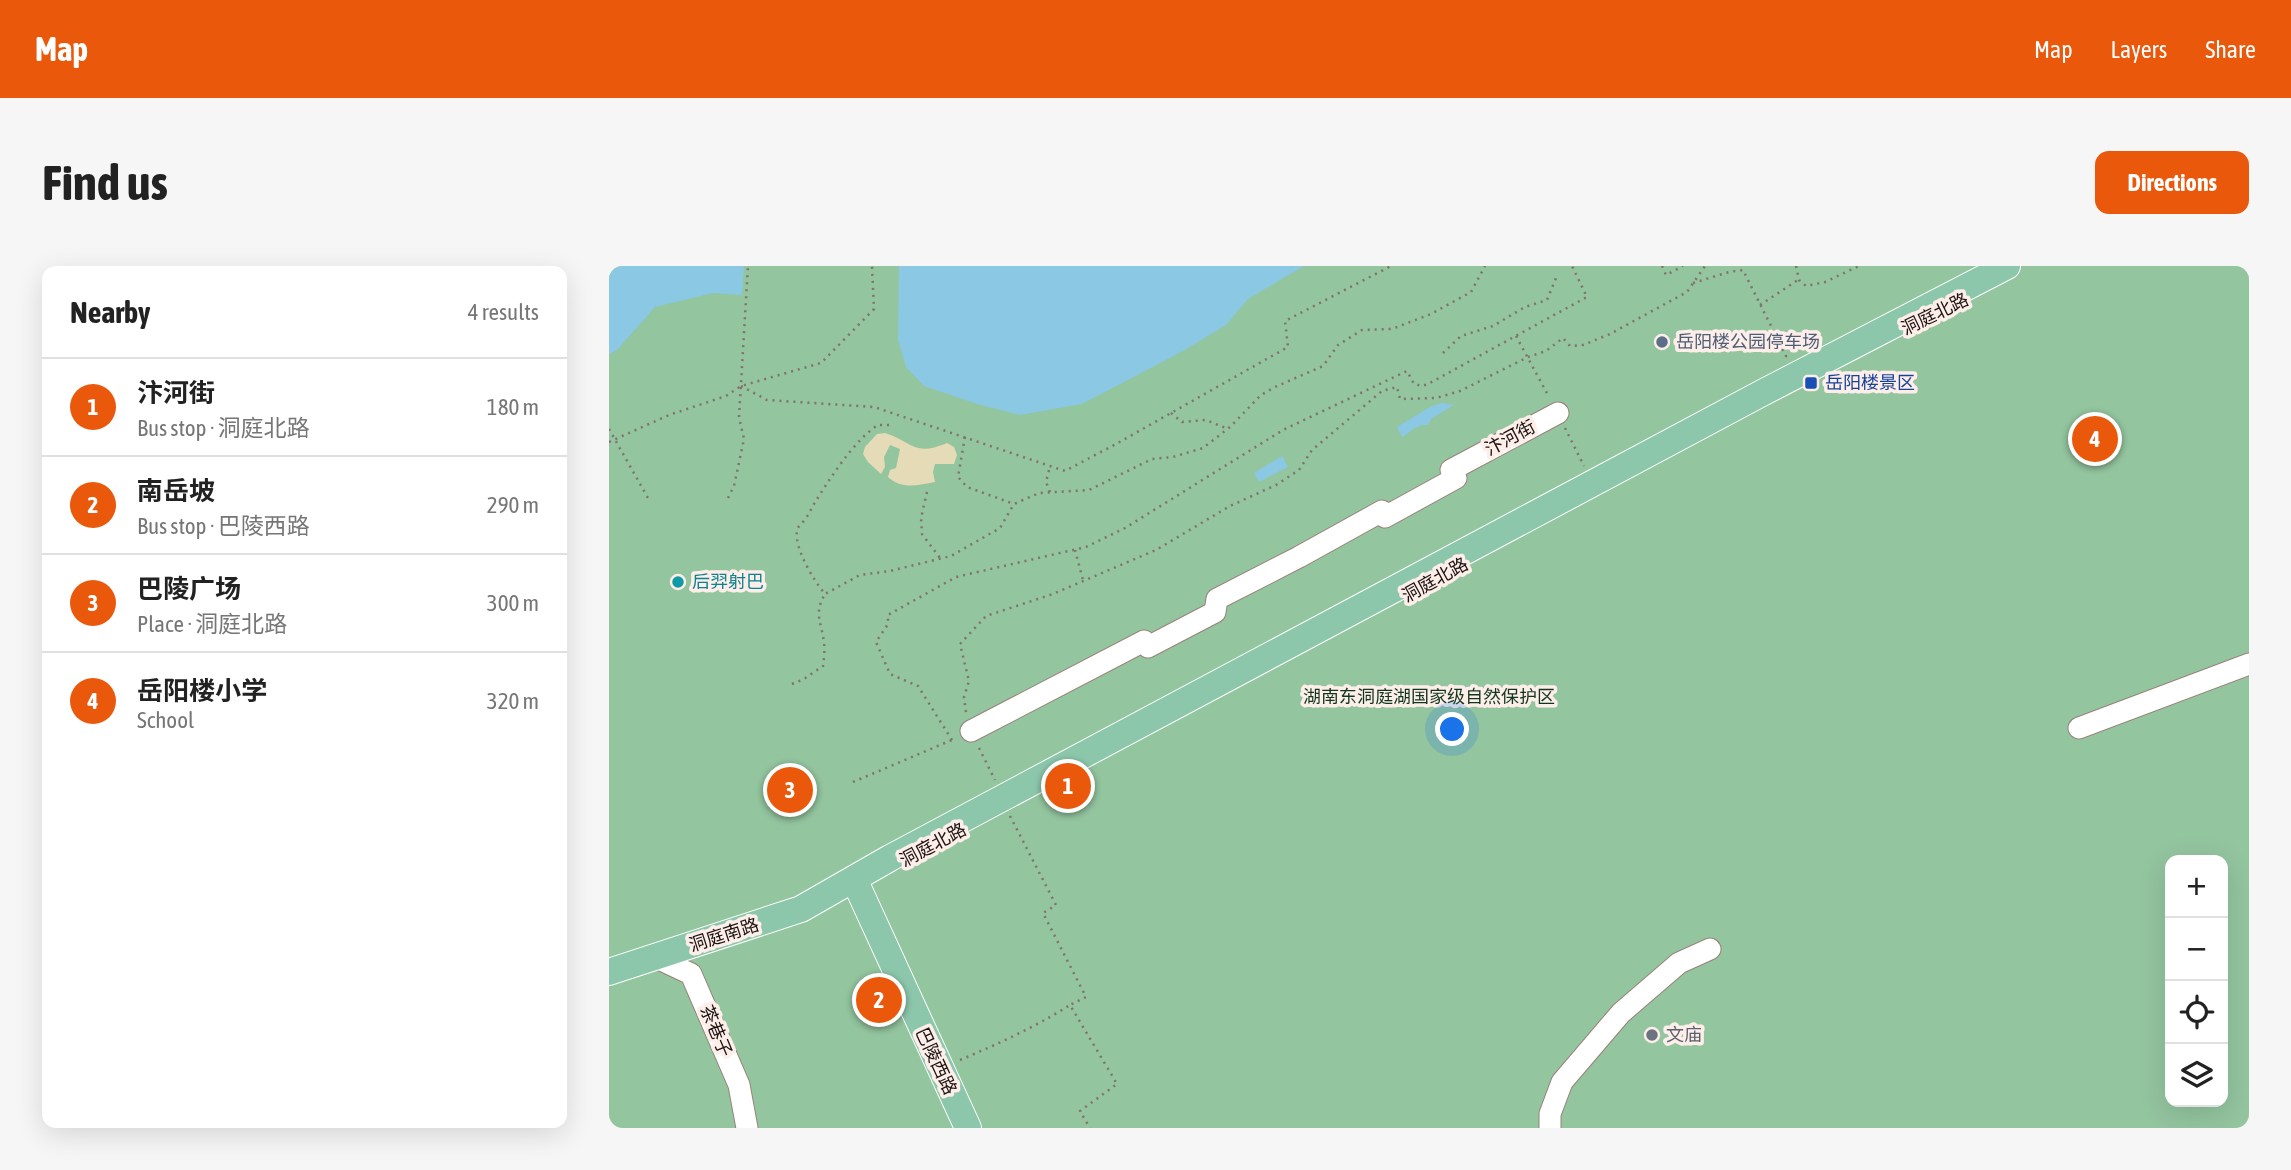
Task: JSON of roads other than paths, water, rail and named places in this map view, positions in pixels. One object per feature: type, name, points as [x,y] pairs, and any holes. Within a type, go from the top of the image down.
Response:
[{"type":"main road","name":"洞庭北路","points":[[847,888],[1774,386],[2007,266]]},
{"type":"main road","name":"洞庭北路","points":[[1005,803],[1398,601],[1765,401],[2030,266]]},
{"type":"main road","name":"洞庭南路","points":[[609,972],[801,909],[847,888]]},
{"type":"main road","name":"巴陵西路","points":[[847,888],[968,1128]]},
{"type":"main road","name":"巴陵西路","points":[[847,888],[869,953],[951,1128]]},
{"type":"street","name":"汴河街","points":[[962,736],[1144,640],[1147,647],[1215,612],[1217,599],[1382,511],[1385,517],[1455,478],[1451,470],[1558,413]]},
{"type":"street","points":[[2079,728],[2249,664]]},
{"type":"street","points":[[1550,1128],[1550,1114],[1562,1082],[1621,1013],[1679,963],[1710,949]]},
{"type":"street","name":"茶巷子","points":[[655,957],[691,974],[739,1085],[747,1128]]},
{"type":"water","points":[[609,266],[744,266],[742,295],[713,293],[655,307],[617,350],[609,354]]},
{"type":"water","points":[[899,266],[1304,266],[1248,299],[1226,325],[1183,351],[1082,404],[1020,415],[924,386],[906,367],[898,340]]},
{"type":"water","points":[[1442,403],[1454,405],[1431,419],[1428,425],[1417,427],[1402,437],[1397,427],[1430,407]]},
{"type":"water","points":[[1282,456],[1288,467],[1259,482],[1254,473]]},
{"type":"place","name":"岳阳楼公园停车场","points":[[1662,342]]},
{"type":"place","name":"岳阳楼景区","points":[[1811,383]]},
{"type":"place","name":"岳阳楼小学","points":[[2095,439]]},
{"type":"place","name":"后羿射巴","points":[[678,582]]},
{"type":"place","name":"汴河街","points":[[1068,786]]},
{"type":"place","name":"巴陵广场","points":[[790,790]]},
{"type":"place","name":"南岳坡","points":[[879,1000]]},
{"type":"place","name":"文庙","points":[[1652,1035]]},
{"type":"park label","name":"湖南东洞庭湖国家级自然保护区","points":[[1429,697]]}]
